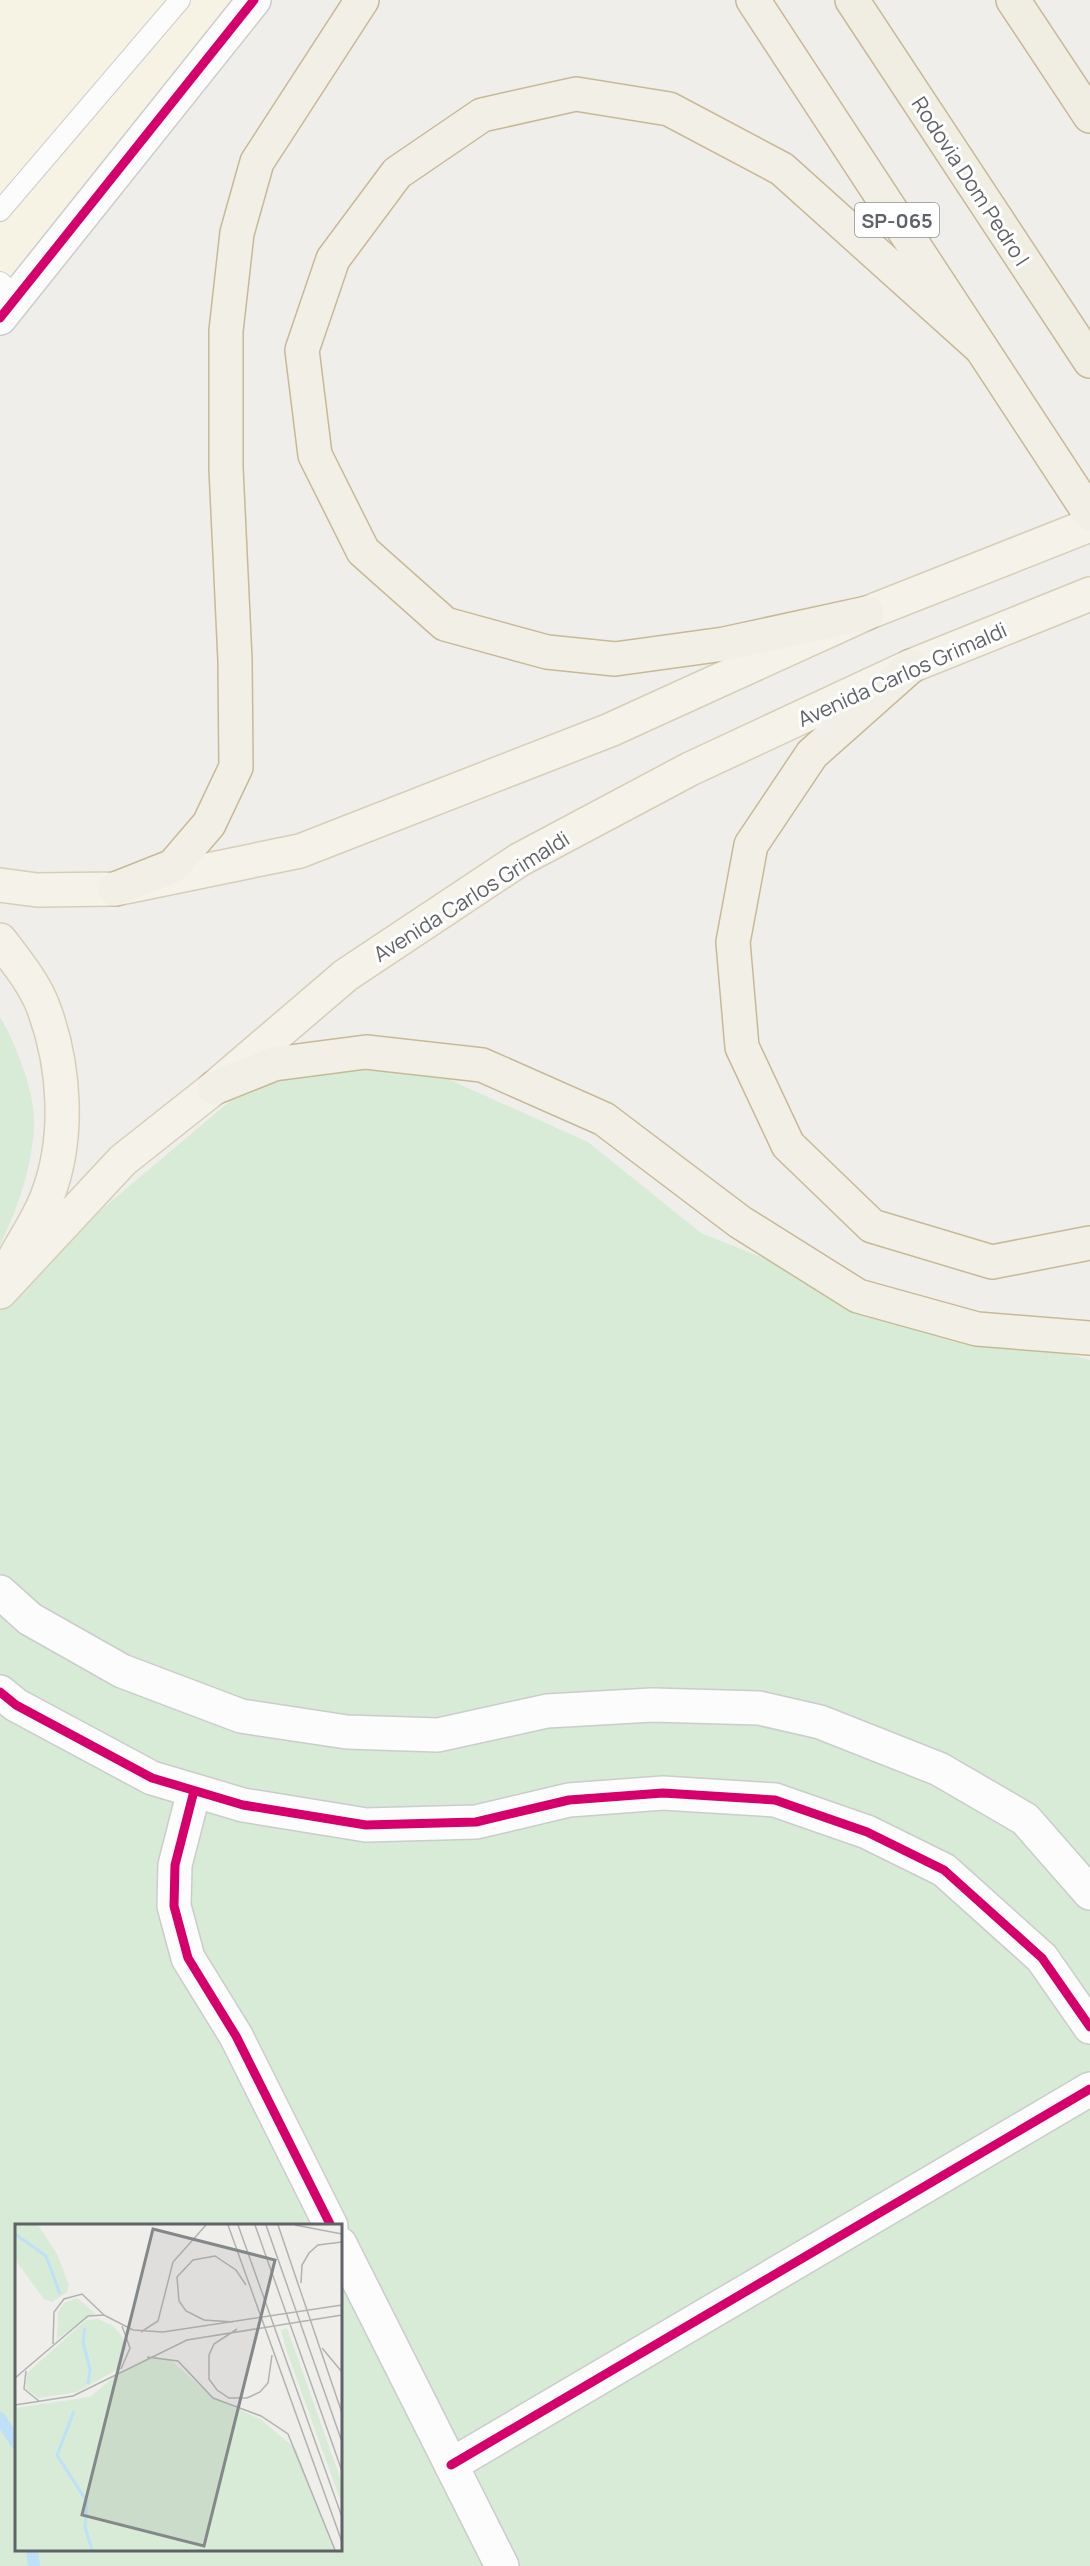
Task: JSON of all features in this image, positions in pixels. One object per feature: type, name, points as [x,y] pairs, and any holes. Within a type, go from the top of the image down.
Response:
[{"type":"highway","points":[[115,889],[174,866],[209,824],[236,767],[235,660],[226,468],[226,332],[237,233],[257,162],[362,0]]},
{"type":"highway","name":"SP-065","points":[[753,0],[1090,514]]},
{"type":"highway","name":"Rodovia Dom Pedro I","points":[[852,0],[1090,362]]},
{"type":"highway","points":[[1013,0],[1090,116]]},
{"type":"highway","points":[[867,613],[724,644],[615,659],[547,652],[445,624],[363,551],[315,455],[302,350],[333,259],[397,173],[482,115],[576,94],[669,109],[782,169],[981,348]]},
{"type":"highway","points":[[911,666],[812,754],[751,845],[733,942],[742,1047],[788,1145],[872,1226],[992,1262],[1090,1242]]},
{"type":"highway","points":[[214,1088],[274,1064],[366,1052],[482,1065],[604,1119],[740,1222],[858,1296],[977,1329],[1090,1338]]},
{"type":"main road","points":[[0,885],[37,890],[115,889],[300,851],[610,730],[867,613],[1090,525]]},
{"type":"main road","name":"Avenida Carlos Grimaldi","points":[[0,1292],[123,1161],[214,1088],[346,975],[519,861],[690,769],[911,666],[1090,594]]},
{"type":"main road","points":[[0,940],[22,970],[44,1007],[57,1052],[63,1107],[59,1150],[48,1196],[0,1283]]},
{"type":"street","points":[[6,299],[254,0]]},
{"type":"street","points":[[0,1592],[30,1619],[122,1671],[241,1716],[347,1732],[438,1735],[547,1711],[652,1705],[759,1708],[820,1722],[939,1770],[1025,1819],[1090,1893]]},
{"type":"street","points":[[0,1692],[16,1705],[152,1778],[243,1805],[366,1825],[476,1822],[569,1800],[663,1793],[775,1800],[867,1832],[944,1870],[1042,1958],[1090,2027]]},
{"type":"street","points":[[194,1791],[174,1864],[174,1906],[188,1959],[236,2036],[330,2224]]},
{"type":"street","points":[[451,2465],[1090,2089]]},
{"type":"street","points":[[342,2248],[502,2566]]},
{"type":"lane","points":[[0,211],[180,0]]},
{"type":"shaded area","points":[[0,0],[268,0],[0,316]]},
{"type":"green space","points":[[0,1017],[24,1070],[32,1099],[34,1126],[23,1187],[0,1245]]},
{"type":"green space","points":[[274,1064],[430,1071],[588,1142],[701,1233],[858,1296],[1090,1360],[1090,2566],[0,2566],[0,1295]]},
{"type":"waterway","points":[[0,2418],[15,2441]]},
{"type":"waterway","points":[[32,2551],[34,2566]]},
{"type":"cycle path","points":[[0,318],[254,0]]},
{"type":"cycle path","points":[[0,1692],[16,1705],[152,1778],[243,1805],[366,1825],[476,1822],[569,1800],[663,1793],[775,1800],[867,1832],[944,1870],[1042,1958],[1090,2027]]},
{"type":"cycle path","points":[[194,1791],[175,1865],[174,1906],[188,1958],[236,2036],[330,2224]]},
{"type":"cycle path","points":[[451,2465],[1090,2089]]}]
